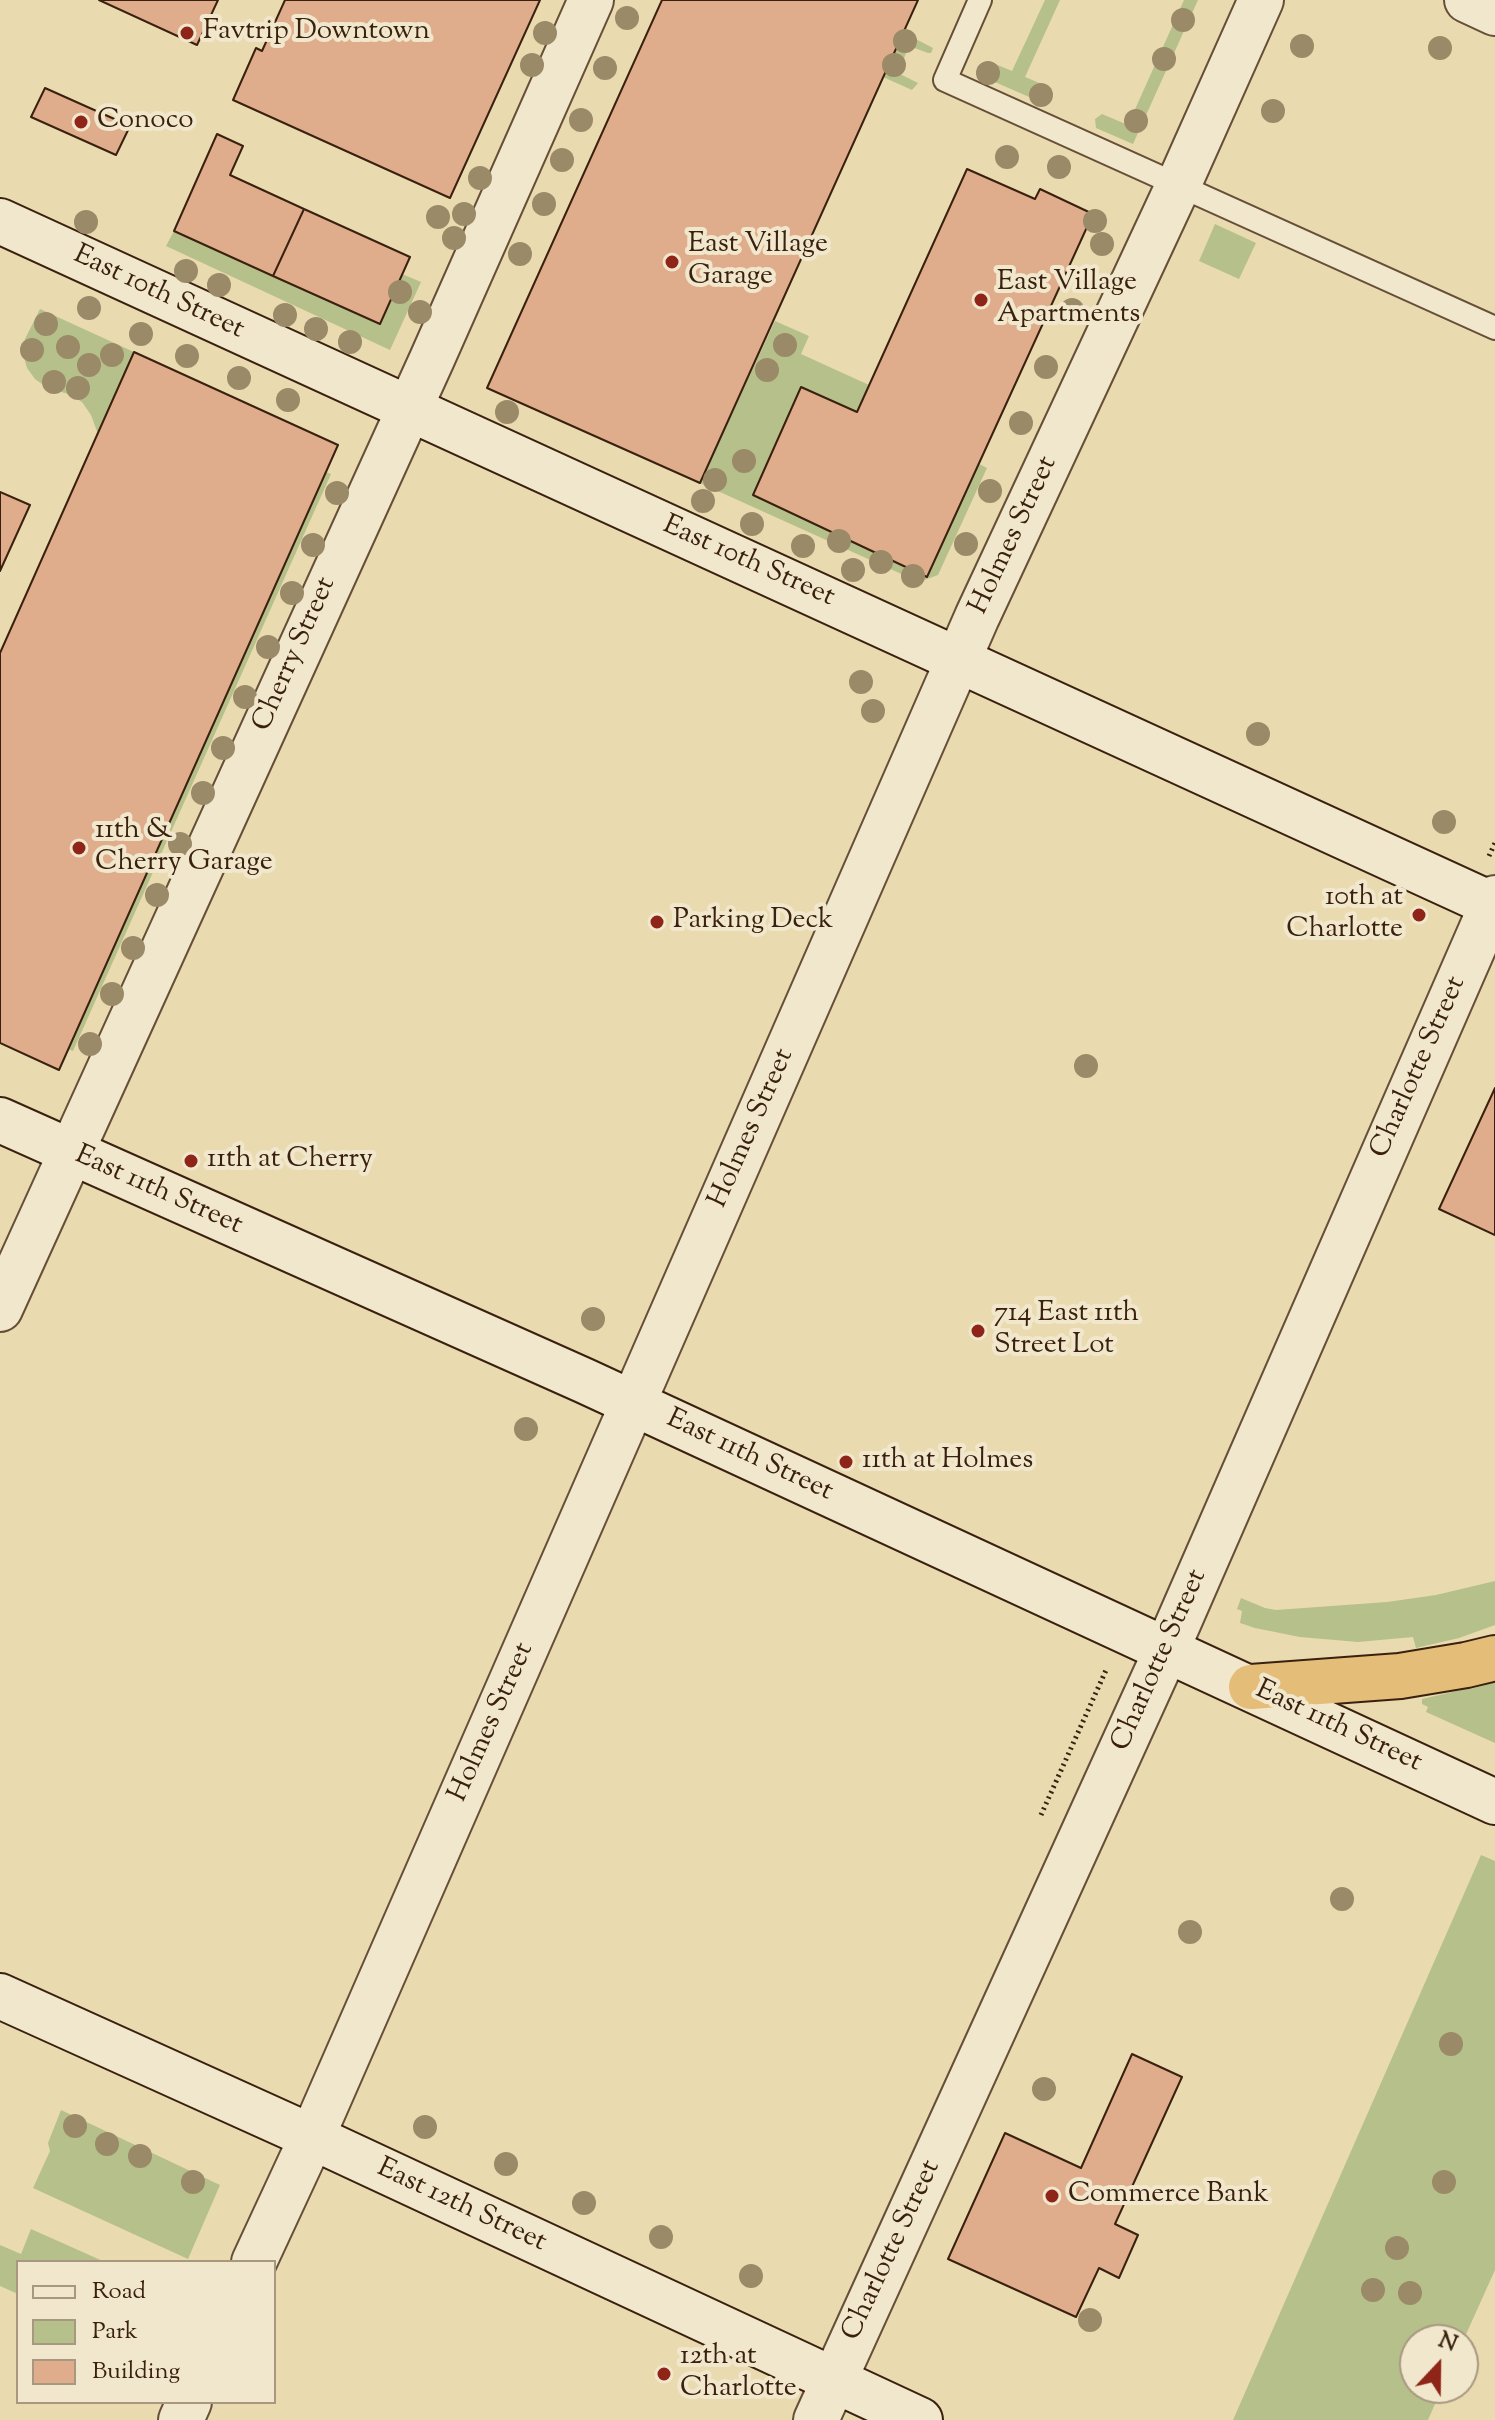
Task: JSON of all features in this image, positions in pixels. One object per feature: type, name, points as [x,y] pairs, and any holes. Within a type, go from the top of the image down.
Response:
[{"type":"highway","points":[[1251,1687],[1400,1676],[1495,1658]]},
{"type":"street","name":"Cherry Street","points":[[0,1309],[409,409],[591,0]]},
{"type":"street","name":"Holmes Street","points":[[255,2260],[312,2137],[959,659],[1261,0]]},
{"type":"street","points":[[1467,0],[1495,13]]},
{"type":"street","name":"East 10th Street","points":[[0,221],[1494,903]]},
{"type":"street","name":"Charlotte Street","points":[[816,2420],[1038,1938],[1494,903]]},
{"type":"street","name":"East 11th Street","points":[[0,1120],[633,1403],[1495,1802]]},
{"type":"street","name":"East 12th Street","points":[[0,1996],[312,2137],[920,2420]]},
{"type":"lane","points":[[980,0],[945,80],[1495,328]]},
{"type":"green space","points":[[1045,0],[1060,0],[1025,77],[1049,87],[1051,100],[1043,103],[981,76],[978,68],[988,61],[1012,71]]},
{"type":"green space","points":[[1184,0],[1198,0],[1133,144],[1096,128],[1095,119],[1102,114],[1128,125]]},
{"type":"green space","points":[[904,33],[933,48],[928,53],[909,46],[898,73],[918,83],[912,90],[883,77]]},
{"type":"green space","points":[[1215,224],[1256,243],[1239,279],[1199,261]]},
{"type":"green space","points":[[174,231],[379,324],[402,274],[421,282],[390,350],[166,246]]},
{"type":"green space","points":[[40,309],[134,352],[98,434],[82,402],[69,394],[49,389],[35,379],[27,368],[23,354],[25,339]]},
{"type":"green space","points":[[775,321],[809,336],[801,354],[869,385],[857,412],[801,387],[927,576],[979,464],[987,468],[938,575],[919,582],[700,483]]},
{"type":"green space","points":[[326,472],[331,474],[73,1051],[68,1049]]},
{"type":"green space","points":[[1495,1581],[1495,1625],[1459,1638],[1416,1648],[1413,1637],[1358,1642],[1300,1637],[1255,1628],[1240,1623],[1242,1611],[1237,1609],[1241,1598],[1276,1610],[1387,1602],[1436,1595]]},
{"type":"green space","points":[[1495,1679],[1495,1743],[1426,1712],[1428,1707],[1422,1704],[1422,1699]]},
{"type":"green space","points":[[1481,1855],[1495,1861],[1495,2270],[1471,2324],[1399,2324],[1399,2404],[1435,2404],[1428,2420],[1233,2420]]},
{"type":"green space","points":[[61,2110],[220,2185],[188,2259],[33,2188],[50,2151],[48,2143]]},
{"type":"green space","points":[[31,2229],[101,2260],[16,2260],[16,2293],[0,2286],[0,2245],[21,2254]]},
{"type":"building","name":"Favtrip Downtown","points":[[99,0],[218,0],[197,45]]},
{"type":"building","points":[[285,0],[540,0],[450,198],[233,100],[256,48],[262,51]]},
{"type":"building","name":"East Village Garage","points":[[662,0],[918,0],[700,483],[487,388]]},
{"type":"building","name":"Conoco","points":[[45,88],[130,126],[116,155],[31,117]]},
{"type":"building","points":[[217,134],[243,146],[230,175],[304,209],[273,276],[174,231]]},
{"type":"building","name":"East Village Apartments","points":[[967,169],[1035,199],[1040,189],[1093,214],[927,577],[753,495],[801,387],[857,412]]},
{"type":"building","points":[[304,209],[410,257],[380,324],[273,276]]},
{"type":"building","name":"11th & Cherry Garage","points":[[134,352],[338,445],[59,1070],[0,1043],[0,653]]},
{"type":"building","points":[[0,492],[30,505],[0,571]]},
{"type":"building","points":[[1495,1088],[1495,1235],[1439,1209]]},
{"type":"building","name":"Commerce Bank","points":[[1132,2054],[1182,2077],[1115,2224],[1138,2235],[1119,2278],[1099,2268],[1076,2317],[948,2259],[1005,2133],[1081,2168]]},
{"type":"place","name":"Favtrip Downtown","points":[[187,33]]},
{"type":"place","name":"Conoco","points":[[81,122]]},
{"type":"place","name":"East Village Garage","points":[[672,262]]},
{"type":"place","name":"East Village Apartments","points":[[981,300]]},
{"type":"place","name":"11th & Cherry Garage","points":[[79,848]]},
{"type":"place","name":"10th at Charlotte","points":[[1419,915]]},
{"type":"place","name":"Parking Deck","points":[[657,922]]},
{"type":"place","name":"11th at Cherry","points":[[191,1161]]},
{"type":"place","name":"714 East 11th Street Lot","points":[[978,1331]]},
{"type":"place","name":"11th at Holmes","points":[[846,1462]]},
{"type":"place","name":"Commerce Bank","points":[[1052,2196]]},
{"type":"place","name":"12th at Charlotte","points":[[664,2374]]}]
